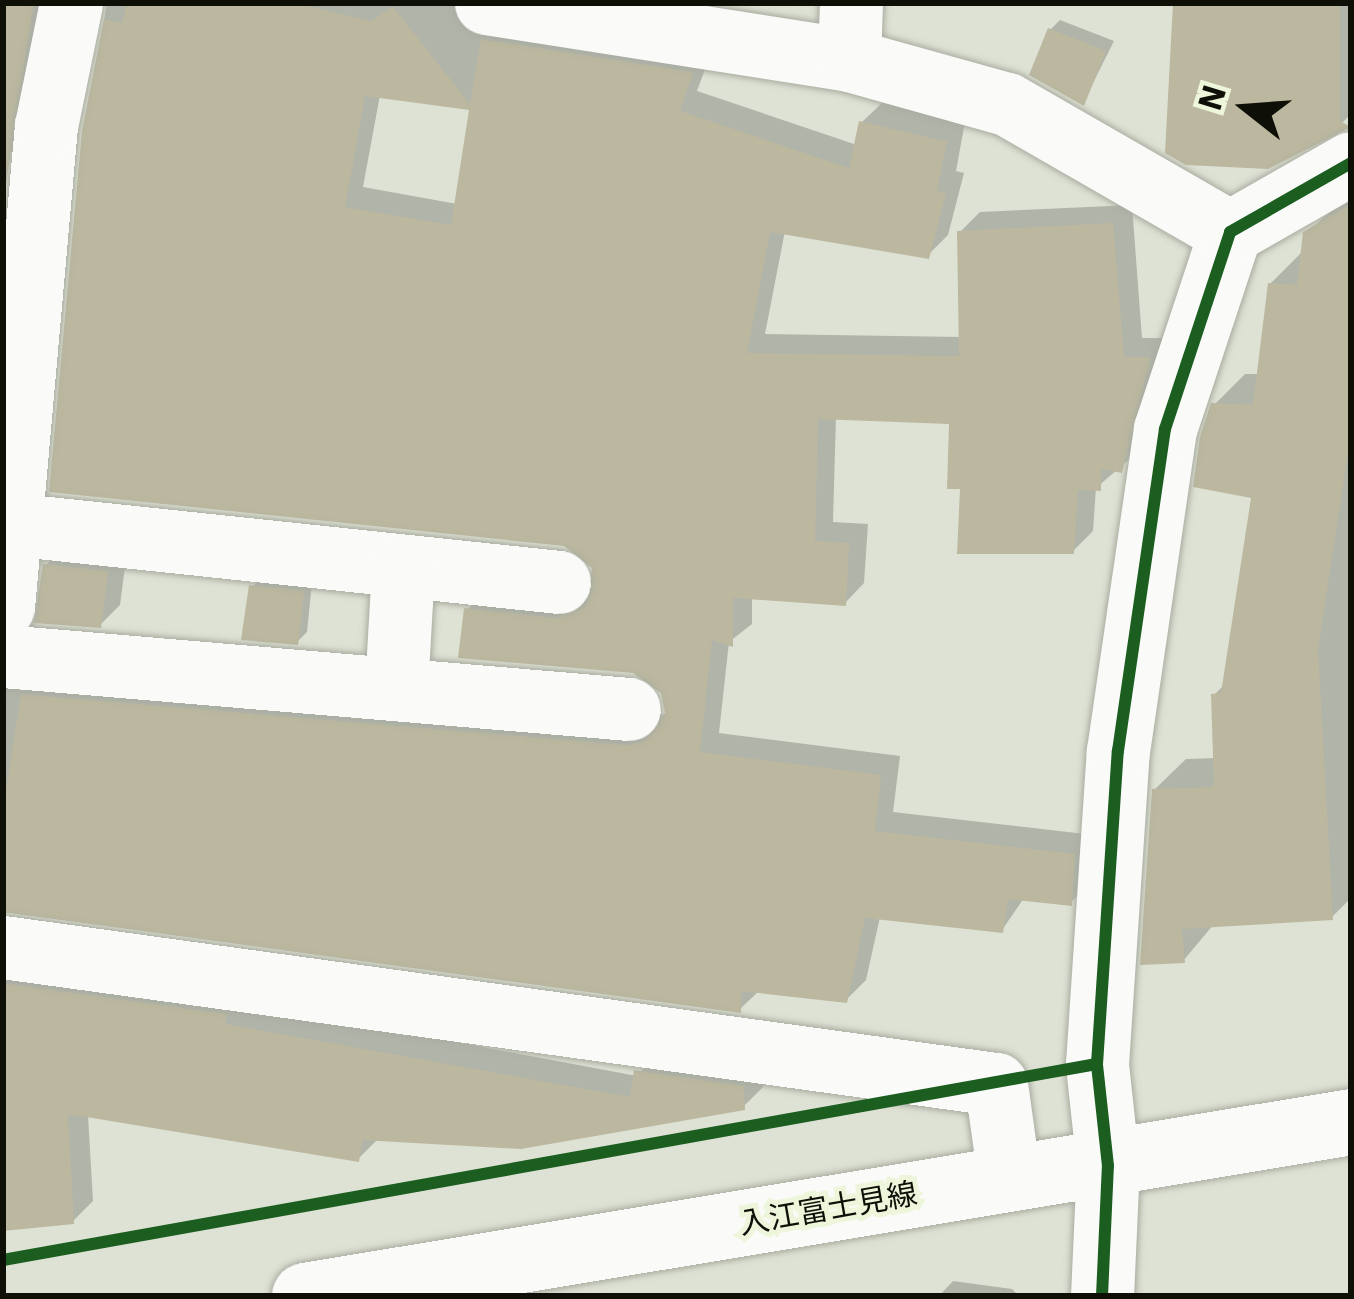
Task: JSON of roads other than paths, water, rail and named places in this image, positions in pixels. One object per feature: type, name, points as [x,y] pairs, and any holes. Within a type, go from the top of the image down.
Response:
[{"type":"main road","name":"入江富士見線","points":[[305,1296],[1351,1122]]},
{"type":"street","points":[[3,607],[24,123],[71,3]]},
{"type":"street","points":[[486,3],[850,32],[1007,104],[1230,232]]},
{"type":"street","points":[[1102,1296],[1108,1166],[1097,1064],[1137,593],[1165,429],[1230,232],[1351,163]]},
{"type":"street","points":[[10,524],[559,582]]},
{"type":"street","points":[[396,689],[403,566]]},
{"type":"street","points":[[3,656],[629,709]]},
{"type":"street","points":[[3,947],[996,1084],[1009,1178]]}]
